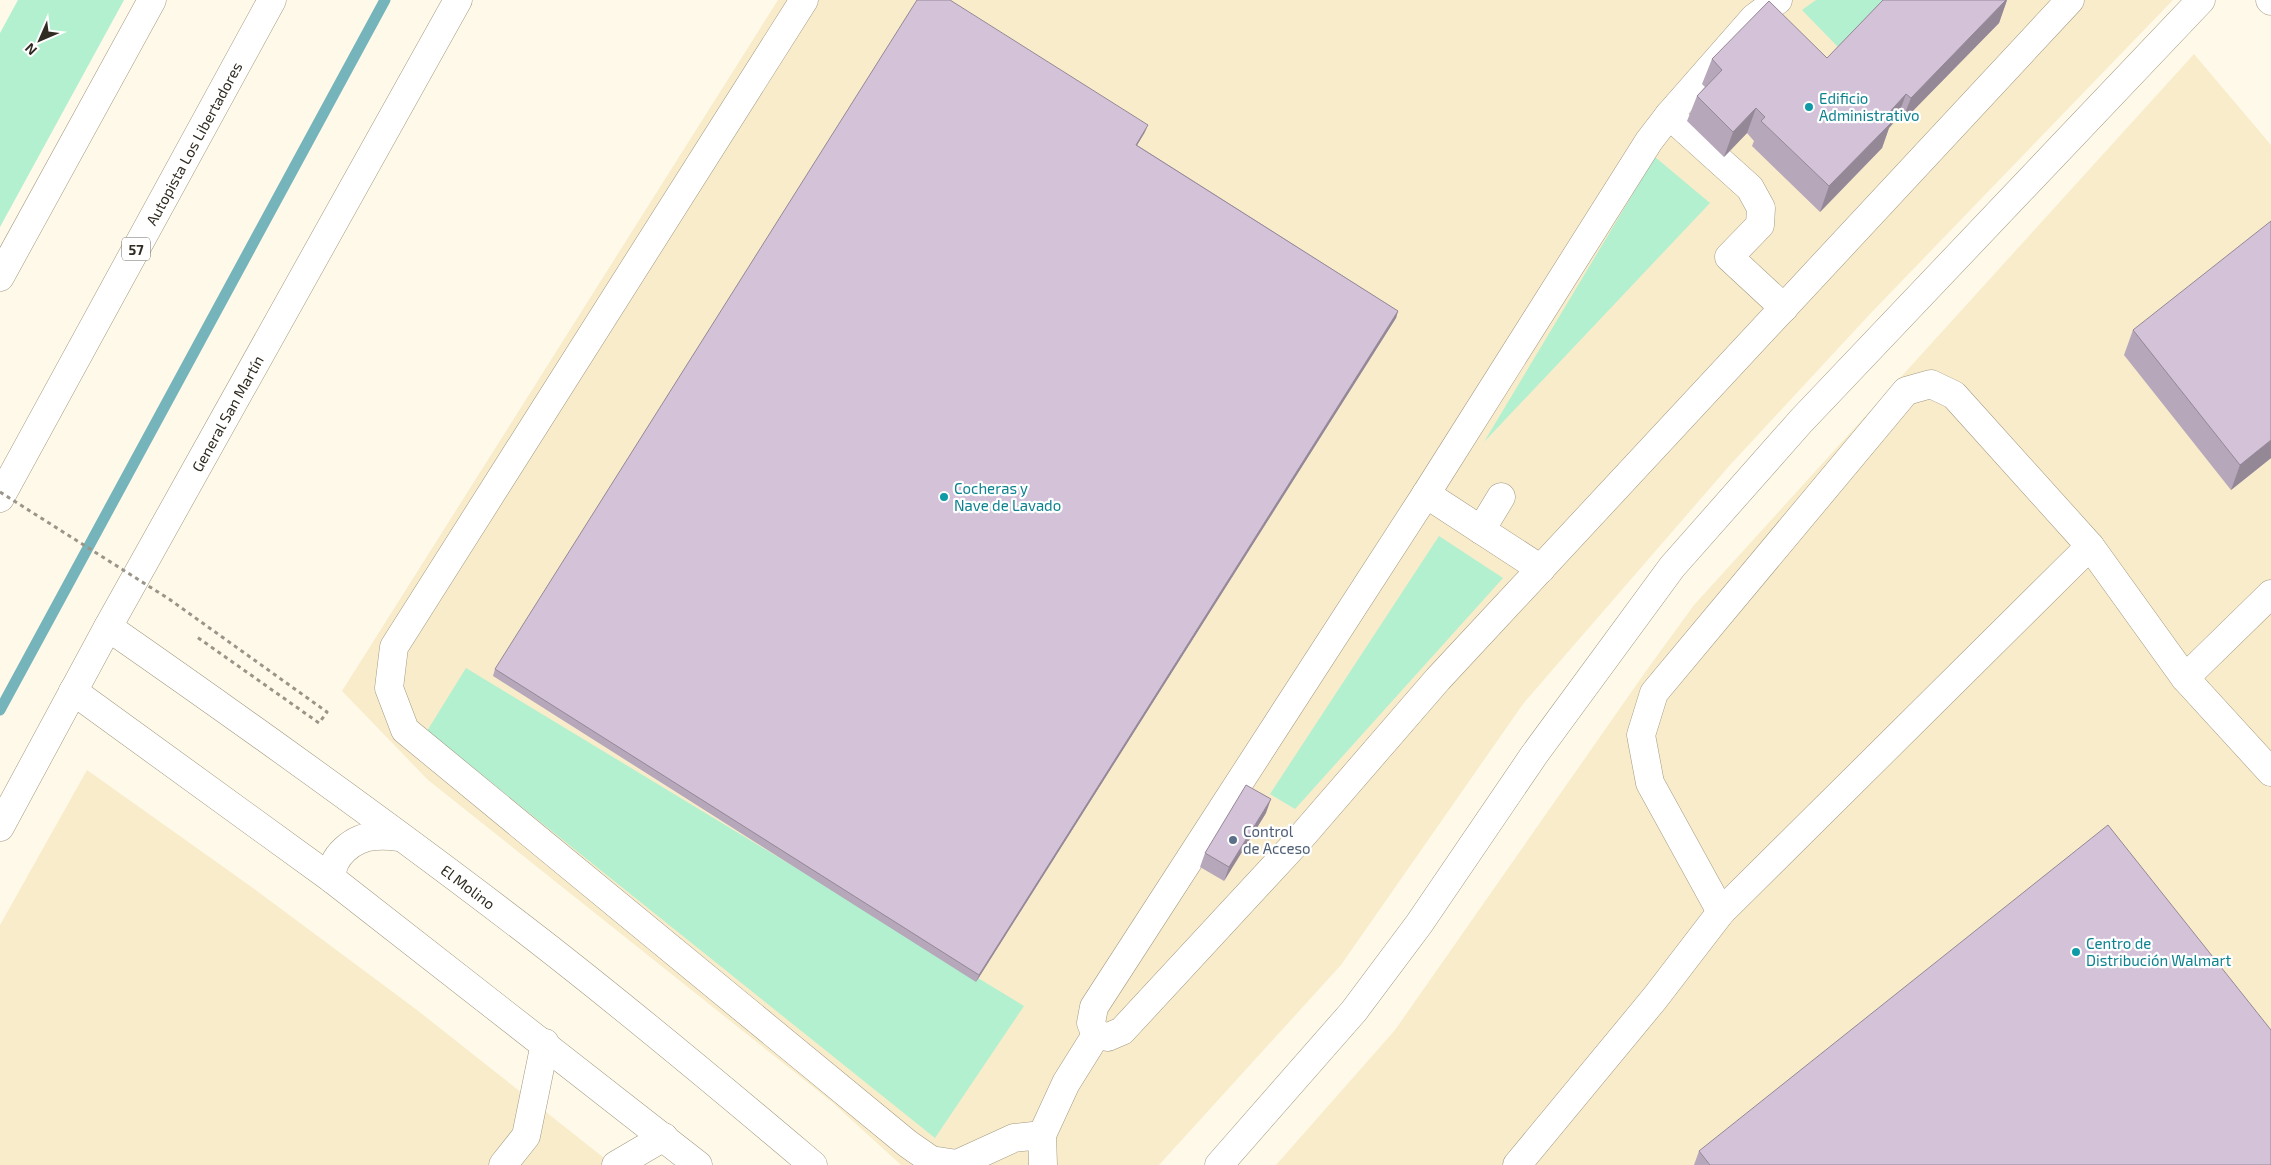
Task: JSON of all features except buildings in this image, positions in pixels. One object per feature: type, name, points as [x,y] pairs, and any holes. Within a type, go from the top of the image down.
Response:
[{"type":"main road","points":[[0,277],[152,0]]},
{"type":"main road","name":"Autopista Los Libertadores","points":[[0,498],[272,0]]},
{"type":"main road","name":"General San Martín","points":[[0,827],[108,627],[458,0]]},
{"type":"main road","points":[[804,0],[394,647],[389,688],[405,730],[908,1144],[931,1160],[957,1164],[1014,1138],[1042,1135]]},
{"type":"main road","points":[[1096,1036],[1091,1023],[1094,1007],[1426,494],[1644,149],[1669,114],[1754,18],[1778,0]]},
{"type":"main road","points":[[1219,1165],[1360,1003],[1419,924],[1534,755],[1672,567],[1801,420],[2200,0]]},
{"type":"main road","points":[[1096,1036],[1108,1037],[1122,1031],[1298,842],[1438,679],[2068,1]]},
{"type":"main road","points":[[1669,114],[1750,188],[1761,208],[1760,225],[1730,257],[1784,308]]},
{"type":"main road","points":[[1721,912],[1650,782],[1641,735],[1654,693],[1906,392],[1930,384],[1954,395],[2090,546],[2185,678],[2271,772]]},
{"type":"main road","points":[[1426,494],[1541,569]]},
{"type":"main road","points":[[1481,530],[1501,498]]},
{"type":"main road","points":[[1517,1165],[1655,998],[1721,912],[2090,546]]},
{"type":"main road","points":[[2185,678],[2271,594]]},
{"type":"main road","name":"El Molino","points":[[108,627],[400,837],[544,945],[685,1058],[813,1165]]},
{"type":"main road","points":[[73,691],[332,879],[698,1165]]},
{"type":"main road","points":[[332,879],[333,864],[351,845],[375,836],[400,837]]},
{"type":"main road","points":[[1043,1165],[1042,1135],[1066,1083],[1096,1036]]},
{"type":"main road","points":[[503,1165],[526,1136],[545,1044]]},
{"type":"main road","points":[[616,1165],[664,1137]]},
{"type":"path","points":[[0,492],[169,599],[327,712],[319,722],[197,637]]},
{"type":"shaded area","points":[[778,0],[2173,0],[1870,314],[1730,465],[1523,704],[1341,965],[1159,1165],[901,1165],[832,1102],[428,780],[342,691]]},
{"type":"shaded area","points":[[2194,54],[2271,145],[2271,1165],[1276,1165],[1395,1030],[1694,605]]},
{"type":"shaded area","points":[[87,770],[253,888],[417,1010],[613,1165],[0,1165],[0,925]]},
{"type":"green space","points":[[18,0],[124,0],[0,227],[0,33]]},
{"type":"green space","points":[[1816,0],[1883,0],[1839,48],[1802,10]]},
{"type":"green space","points":[[1655,157],[1710,203],[1484,442]]},
{"type":"green space","points":[[1439,536],[1503,578],[1295,809],[1270,794]]},
{"type":"green space","points":[[466,668],[1024,1006],[935,1138],[427,731]]},
{"type":"waterway","points":[[0,710],[385,0]]},
{"type":"place","name":"Edificio Administrativo","points":[[1809,107]]},
{"type":"place","name":"Cocheras y Nave de Lavado","points":[[944,497]]},
{"type":"place","name":"Control de Acceso","points":[[1233,840]]},
{"type":"place","name":"Centro de Distribución Walmart","points":[[2076,952]]}]
